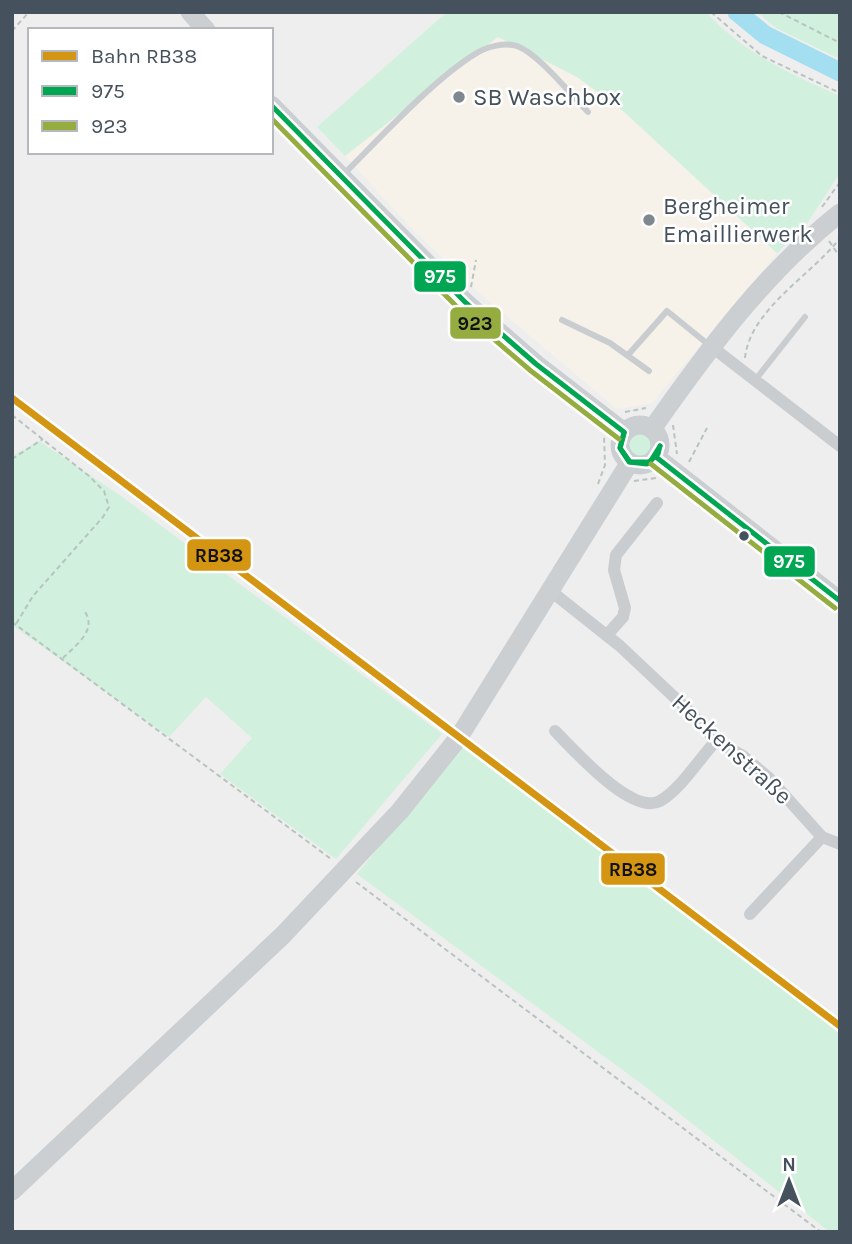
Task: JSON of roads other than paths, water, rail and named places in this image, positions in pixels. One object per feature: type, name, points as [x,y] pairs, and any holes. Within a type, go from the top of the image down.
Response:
[{"type":"main road","points":[[190,12],[204,28]]},
{"type":"main road","points":[[273,107],[467,303],[536,364],[617,427],[620,448],[629,462],[644,464],[656,457]]},
{"type":"main road","points":[[656,457],[658,421],[712,346],[785,262],[840,213]]},
{"type":"main road","points":[[617,427],[658,421]]},
{"type":"main road","points":[[656,457],[840,601]]},
{"type":"main road","points":[[12,1191],[283,935],[400,811],[459,737],[552,592],[629,462]]},
{"type":"street","points":[[712,346],[840,446]]},
{"type":"street","points":[[607,635],[624,617],[625,608],[614,570],[616,555],[657,503]]},
{"type":"street","name":"Heckenstraße","points":[[552,592],[607,635],[690,712],[716,741],[743,756],[769,778],[822,837],[840,844]]},
{"type":"street","points":[[555,732],[611,783],[640,803],[657,802],[669,793],[716,741]]},
{"type":"street","points":[[750,914],[822,837]]},
{"type":"lane","points":[[343,176],[436,87],[476,53],[496,45],[516,46],[531,55],[588,112]]},
{"type":"lane","points":[[628,355],[667,311],[712,346]]},
{"type":"lane","points":[[756,379],[805,317]]},
{"type":"lane","points":[[562,320],[610,343],[649,371]]},
{"type":"waterway","points":[[737,12],[765,35],[840,72]]},
{"type":"rail line","name":"RB38","points":[[12,398],[840,1026]]},
{"type":"place","name":"SB Waschbox","points":[[459,97]]},
{"type":"place","name":"Bergheimer Emaillierwerk","points":[[649,220]]}]
